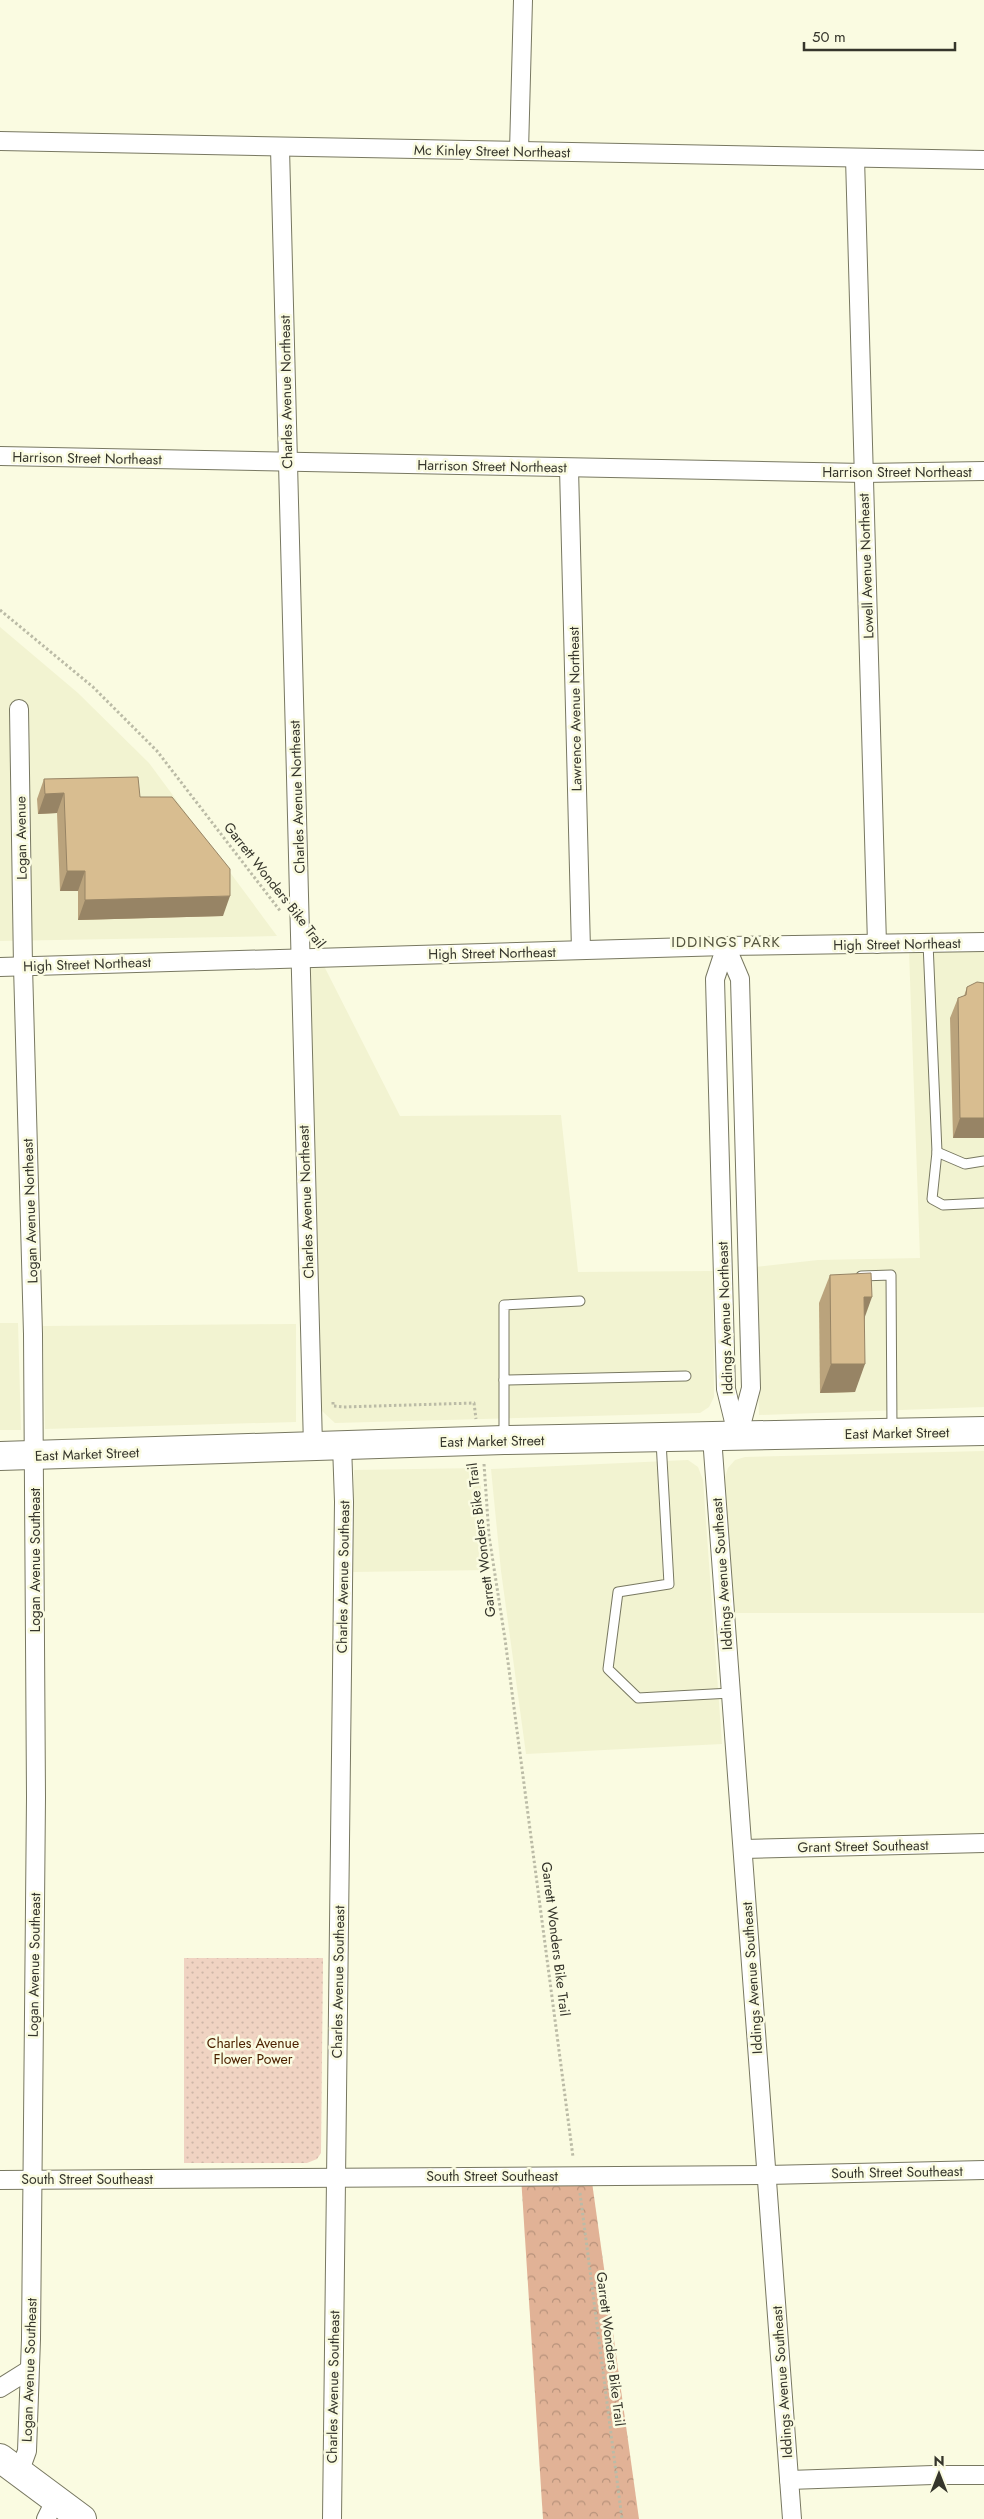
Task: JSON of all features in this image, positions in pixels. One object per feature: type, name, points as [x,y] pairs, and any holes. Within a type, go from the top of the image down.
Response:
[{"type":"main road","name":"East Market Street","points":[[0,1456],[492,1440],[984,1431]]},
{"type":"main road","points":[[10,2465],[51,2510],[82,2519]]},
{"type":"street","points":[[519,151],[523,0]]},
{"type":"street","name":"Mc Kinley Street Northeast","points":[[0,141],[280,148],[984,160]]},
{"type":"street","name":"Charles Avenue Northeast","points":[[280,148],[300,900],[298,933],[313,1446]]},
{"type":"street","name":"Lowell Avenue Northeast","points":[[856,158],[877,944]]},
{"type":"street","name":"Harrison Street Northeast","points":[[0,456],[864,473],[984,471]]},
{"type":"street","name":"Lawrence Avenue Northeast","points":[[569,468],[581,950]]},
{"type":"street","name":"Logan Avenue","points":[[19,709],[23,966]]},
{"type":"street","name":"High Street Northeast","points":[[0,967],[726,946],[984,942]]},
{"type":"street","name":"Iddings Avenue Northeast","points":[[725,1437],[751,1388],[740,979],[726,946]]},
{"type":"street","name":"Iddings Avenue Northeast","points":[[725,1437],[726,1389],[715,979],[726,946]]},
{"type":"street","name":"Logan Avenue Northeast","points":[[23,966],[35,1455]]},
{"type":"street","name":"Iddings Avenue Southeast","points":[[725,1437],[731,1693],[792,2519]]},
{"type":"street","name":"Charles Avenue Southeast","points":[[332,2519],[344,1502],[342,1445]]},
{"type":"street","name":"Logan Avenue Southeast","points":[[10,2465],[27,2451],[36,1797],[35,1455]]},
{"type":"street","name":"Grant Street Southeast","points":[[742,1849],[984,1843]]},
{"type":"street","name":"South Street Southeast","points":[[0,2180],[767,2175],[984,2170]]},
{"type":"street","points":[[0,2388],[29,2370]]},
{"type":"street","points":[[789,2480],[984,2475]]},
{"type":"lane","points":[[928,943],[937,1152],[932,1199],[943,1206],[984,1203]]},
{"type":"lane","points":[[937,1152],[965,1164],[984,1161]]},
{"type":"lane","points":[[854,1276],[891,1275],[892,1433]]},
{"type":"lane","points":[[492,1440],[504,1380],[504,1306],[580,1301]]},
{"type":"lane","points":[[504,1380],[686,1376]]},
{"type":"lane","points":[[660,1438],[669,1584],[618,1592],[608,1670],[638,1698],[731,1693]]},
{"type":"path","name":"Garrett Wonders Bike Trail","points":[[0,610],[93,688],[158,750],[298,933]]},
{"type":"path","name":"Garrett Wonders Bike Trail","points":[[332,1396],[333,1406],[343,1407],[474,1403],[492,1440],[484,1464],[489,1536],[505,1639],[574,2164]]},
{"type":"path","name":"Garrett Wonders Bike Trail","points":[[578,2183],[622,2519]]},
{"type":"shaded area","points":[[0,627],[78,693],[149,763],[277,936],[0,941]]},
{"type":"shaded area","points":[[984,950],[984,1407],[759,1415],[755,1267],[818,1260],[920,1258],[909,951]]},
{"type":"shaded area","points":[[324,966],[400,1116],[561,1115],[578,1272],[713,1271],[714,1397],[709,1407],[700,1413],[335,1423],[322,1411],[319,1399],[306,967]]},
{"type":"shaded area","points":[[0,1323],[18,1323],[21,1430],[0,1430]]},
{"type":"shaded area","points":[[296,1324],[296,1422],[45,1429],[43,1326]]},
{"type":"shaded area","points":[[984,1451],[984,1613],[734,1613],[723,1483],[728,1468],[735,1460],[745,1457]]},
{"type":"shaded area","points":[[688,1460],[698,1467],[703,1480],[722,1744],[526,1754],[501,1571],[491,1469]]},
{"type":"shaded area","points":[[479,1468],[489,1570],[353,1572],[354,1470]]},
{"type":"green space","name":"Charles Avenue Flower Power","points":[[184,1958],[323,1958],[321,2153],[317,2159],[307,2163],[184,2163]]},
{"type":"green space","points":[[591,2175],[639,2519],[543,2519],[521,2176]]},
{"type":"building","points":[[138,777],[140,797],[172,797],[230,869],[230,896],[85,900],[85,871],[67,871],[64,793],[45,794],[44,779]]},
{"type":"building","points":[[977,982],[984,983],[984,1118],[960,1118],[958,998],[966,995],[967,987]]},
{"type":"building","points":[[871,1273],[872,1297],[864,1297],[865,1364],[831,1364],[830,1275]]},
{"type":"district","name":"IDDINGS PARK","points":[[726,942]]}]
